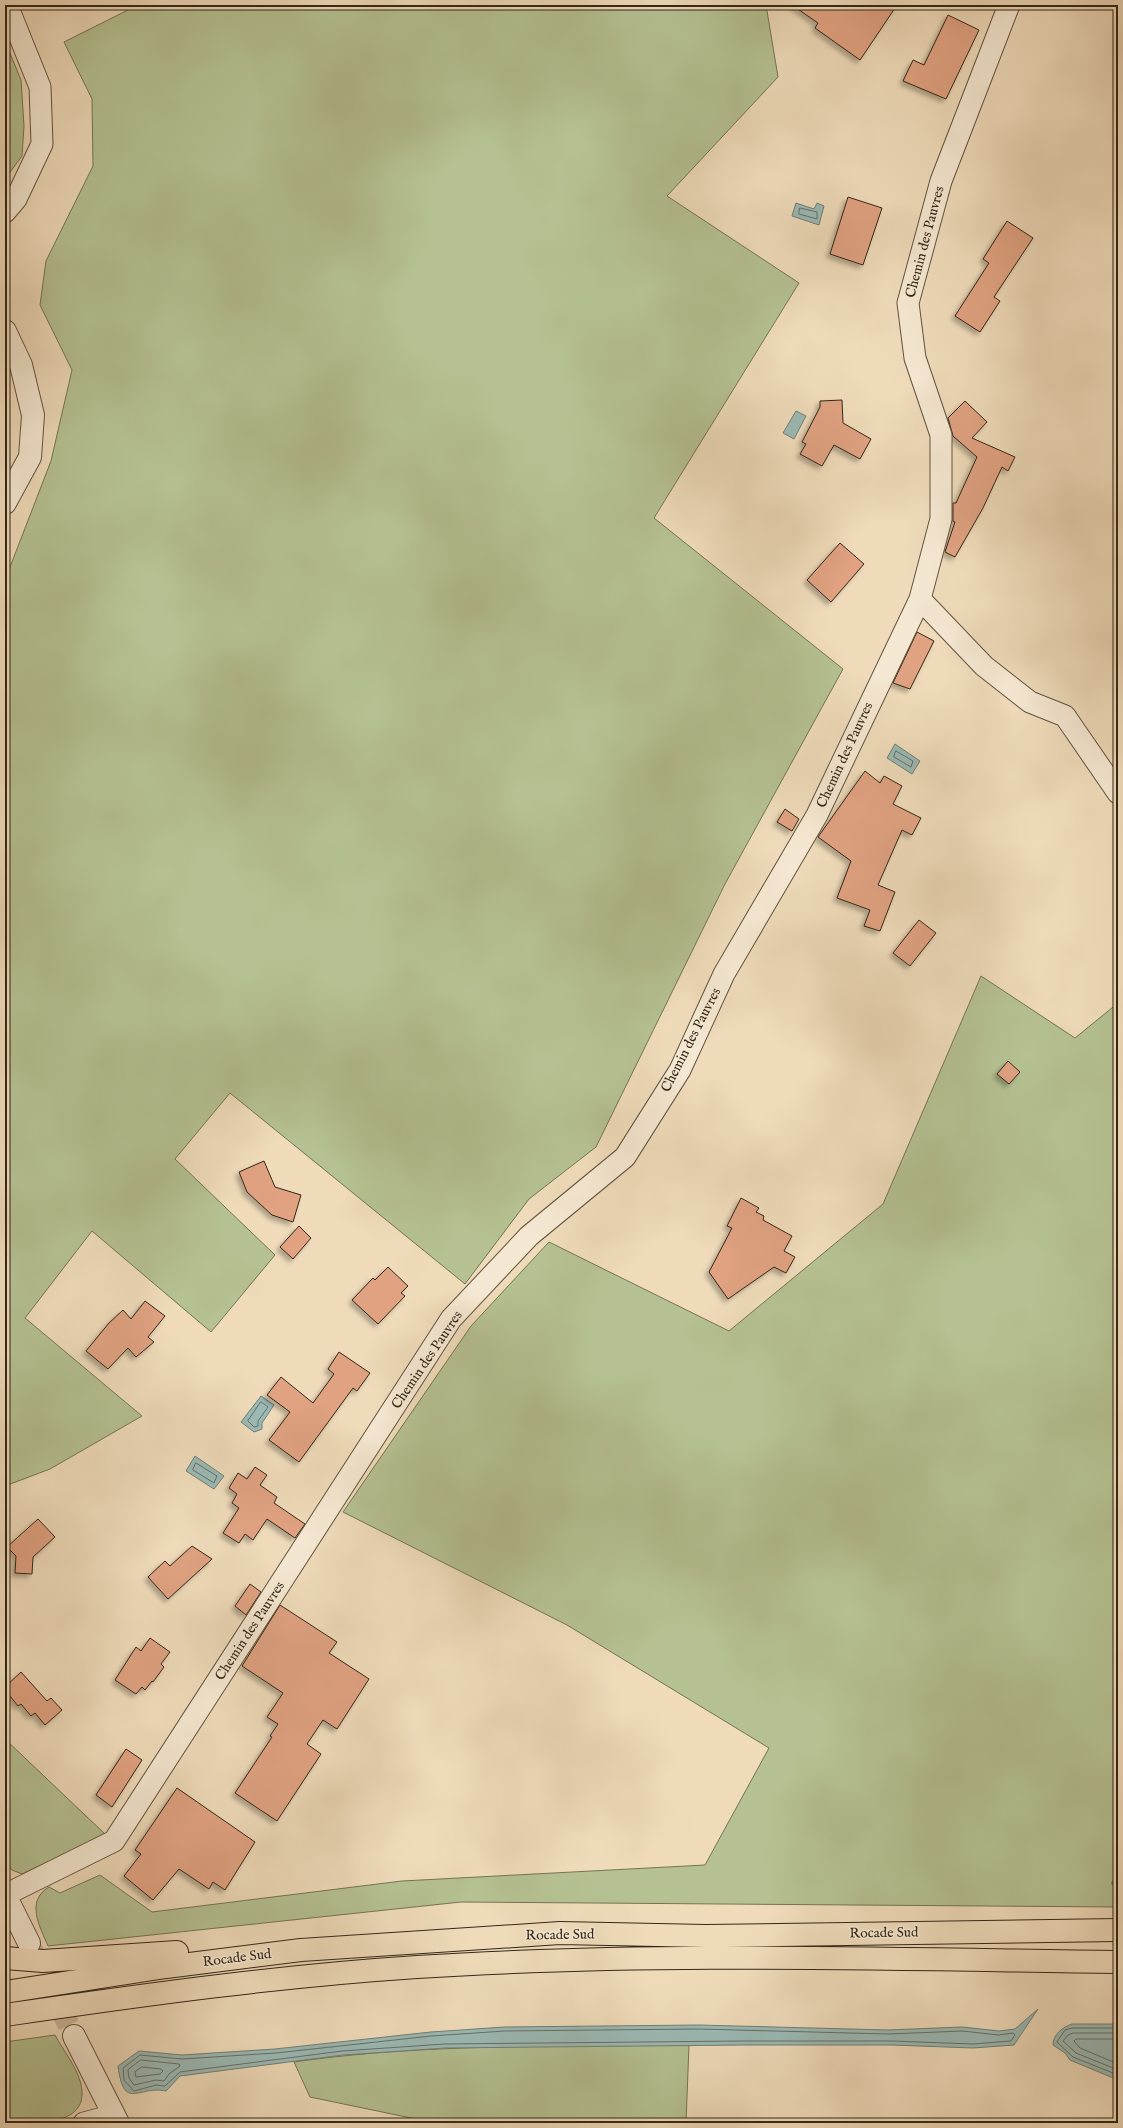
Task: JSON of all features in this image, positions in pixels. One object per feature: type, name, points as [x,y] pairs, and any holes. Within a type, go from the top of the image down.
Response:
[{"type":"highway","name":"Rocade Sud","points":[[5,1992],[166,1967],[301,1950],[560,1933],[706,1936],[1118,1930]]},
{"type":"highway","points":[[5,1958],[43,1961],[109,1958],[268,1944],[301,1950]]},
{"type":"highway","name":"Rocade Sud","points":[[5,2015],[149,1994],[303,1976],[419,1967],[684,1957],[1118,1962]]},
{"type":"street","points":[[5,212],[16,199],[42,144],[40,87],[7,5]]},
{"type":"street","name":"Chemin des Pauvres","points":[[5,1895],[114,1841],[451,1319],[529,1236],[625,1157],[680,1070],[724,974],[817,815],[920,599],[941,519],[941,435],[915,358],[908,303],[941,181],[1009,5]]},
{"type":"street","points":[[5,503],[30,457],[33,415],[21,364],[8,341]]},
{"type":"street","points":[[920,599],[984,666],[1030,702],[1065,716],[1118,793]]},
{"type":"street","points":[[5,1895],[29,1943]]},
{"type":"street","points":[[74,2036],[116,2119],[84,2123]]},
{"type":"green space","points":[[138,5],[766,5],[778,77],[667,196],[799,283],[654,518],[843,669],[725,884],[596,1147],[529,1199],[465,1284],[230,1093],[175,1159],[275,1255],[211,1332],[92,1231],[25,1318],[142,1416],[50,1469],[5,1486],[5,580],[51,461],[72,370],[40,305],[46,261],[93,166],[92,99],[64,42]]},
{"type":"green space","points":[[5,41],[21,80],[24,126],[22,156],[5,179]]},
{"type":"green space","points":[[981,976],[1075,1038],[1118,1003],[1118,1907],[461,1902],[48,1946],[36,1915],[38,1899],[42,1893],[49,1887],[60,1893],[100,1875],[152,1912],[402,1881],[705,1865],[769,1748],[567,1625],[343,1512],[471,1326],[549,1242],[729,1331],[883,1204]]},
{"type":"green space","points":[[5,1739],[106,1835],[22,1874],[12,1870],[5,1862]]},
{"type":"green space","points":[[55,2035],[80,2081],[82,2096],[78,2107],[70,2115],[58,2120],[30,2123],[5,2123],[5,2042]]},
{"type":"green space","points":[[586,2045],[689,2045],[686,2123],[435,2123],[310,2097],[294,2062],[330,2057],[403,2051]]},
{"type":"water","points":[[796,203],[814,209],[817,203],[824,206],[819,225],[792,216]]},
{"type":"water","points":[[796,411],[806,416],[794,439],[783,433]]},
{"type":"water","points":[[895,744],[920,761],[912,774],[887,758]]},
{"type":"water","points":[[261,1396],[274,1405],[262,1423],[262,1429],[254,1432],[241,1422]]},
{"type":"water","points":[[195,1456],[224,1476],[214,1489],[186,1471]]},
{"type":"water","points":[[1038,2009],[1014,2045],[973,2048],[892,2045],[742,2045],[445,2048],[343,2055],[180,2076],[166,2091],[156,2090],[134,2094],[128,2093],[124,2088],[118,2066],[139,2051],[182,2055],[275,2049],[431,2032],[505,2027],[699,2025],[888,2030],[962,2027],[999,2031],[1015,2029]]},
{"type":"water","points":[[1072,2024],[1118,2024],[1118,2080],[1070,2060],[1065,2053],[1053,2045],[1053,2041],[1057,2034],[1065,2027]]},
{"type":"building","points":[[792,5],[897,5],[860,60],[815,28],[818,23]]},
{"type":"building","points":[[948,15],[979,30],[946,99],[903,81],[913,60],[924,65]]},
{"type":"building","points":[[848,197],[882,208],[863,265],[830,254]]},
{"type":"building","points":[[1007,221],[1033,238],[994,297],[1000,301],[980,332],[955,316],[989,263],[983,259]]},
{"type":"building","points":[[842,400],[843,423],[871,439],[860,459],[834,445],[822,466],[800,454],[806,444],[802,442],[820,407],[820,401]]},
{"type":"building","points":[[965,401],[987,422],[972,438],[1015,457],[1008,471],[1002,467],[983,508],[955,557],[945,552],[955,522],[953,521],[953,503],[956,503],[977,457],[953,436],[948,418]]},
{"type":"building","points":[[840,543],[864,564],[831,602],[807,580]]},
{"type":"building","points":[[917,632],[934,641],[910,689],[893,683]]},
{"type":"building","points":[[865,771],[880,783],[884,776],[902,786],[893,804],[921,818],[912,835],[902,830],[878,885],[895,892],[880,931],[864,926],[870,910],[837,898],[851,861],[818,837]]},
{"type":"building","points":[[785,809],[799,819],[792,831],[777,822]]},
{"type":"building","points":[[919,920],[936,933],[910,966],[893,953]]},
{"type":"building","points":[[1008,1061],[1020,1072],[1009,1084],[997,1074]]},
{"type":"building","points":[[264,1161],[275,1187],[301,1195],[293,1222],[272,1215],[247,1192],[239,1172]]},
{"type":"building","points":[[741,1198],[759,1208],[756,1212],[764,1216],[763,1220],[792,1236],[784,1251],[795,1257],[786,1273],[774,1267],[728,1299],[709,1272],[732,1228],[727,1226]]},
{"type":"building","points":[[299,1226],[311,1238],[293,1259],[280,1247]]},
{"type":"building","points":[[388,1267],[408,1286],[401,1293],[405,1296],[378,1324],[352,1300],[373,1278],[375,1280]]},
{"type":"building","points":[[145,1301],[165,1316],[148,1337],[154,1342],[136,1357],[128,1348],[108,1369],[86,1351],[109,1323],[123,1310],[131,1319]]},
{"type":"building","points":[[339,1352],[370,1373],[357,1391],[353,1388],[299,1462],[269,1440],[290,1412],[267,1395],[281,1377],[313,1403],[334,1374],[328,1369]]},
{"type":"building","points":[[255,1467],[267,1475],[260,1485],[277,1497],[274,1503],[305,1524],[295,1538],[267,1519],[253,1540],[245,1534],[239,1543],[223,1533],[239,1508],[232,1503],[237,1494],[229,1488],[238,1473],[247,1479]]},
{"type":"building","points":[[38,1519],[55,1537],[33,1557],[32,1574],[15,1573],[16,1556],[7,1547]]},
{"type":"building","points":[[192,1546],[212,1559],[168,1599],[148,1577],[165,1561],[170,1566]]},
{"type":"building","points":[[250,1584],[261,1592],[246,1615],[235,1606]]},
{"type":"building","points":[[280,1605],[337,1642],[329,1653],[369,1679],[337,1729],[323,1720],[307,1744],[321,1754],[277,1821],[235,1793],[272,1737],[270,1736],[278,1724],[267,1717],[283,1693],[242,1666]]},
{"type":"building","points":[[150,1638],[170,1652],[161,1664],[164,1667],[153,1682],[152,1681],[145,1690],[142,1687],[136,1694],[115,1680],[136,1647],[141,1651]]},
{"type":"building","points":[[21,1672],[47,1701],[51,1698],[62,1710],[45,1725],[35,1713],[31,1716],[21,1704],[18,1706],[5,1690],[5,1687]]},
{"type":"building","points":[[126,1749],[142,1760],[112,1807],[96,1795]]},
{"type":"building","points":[[177,1788],[255,1842],[225,1890],[213,1882],[209,1889],[179,1869],[153,1900],[124,1876],[141,1854],[135,1850]]},
{"type":"waterway","points":[[1114,1883],[1118,1877]]},
{"type":"tunnel","points":[[30,1946],[74,2036]]}]
